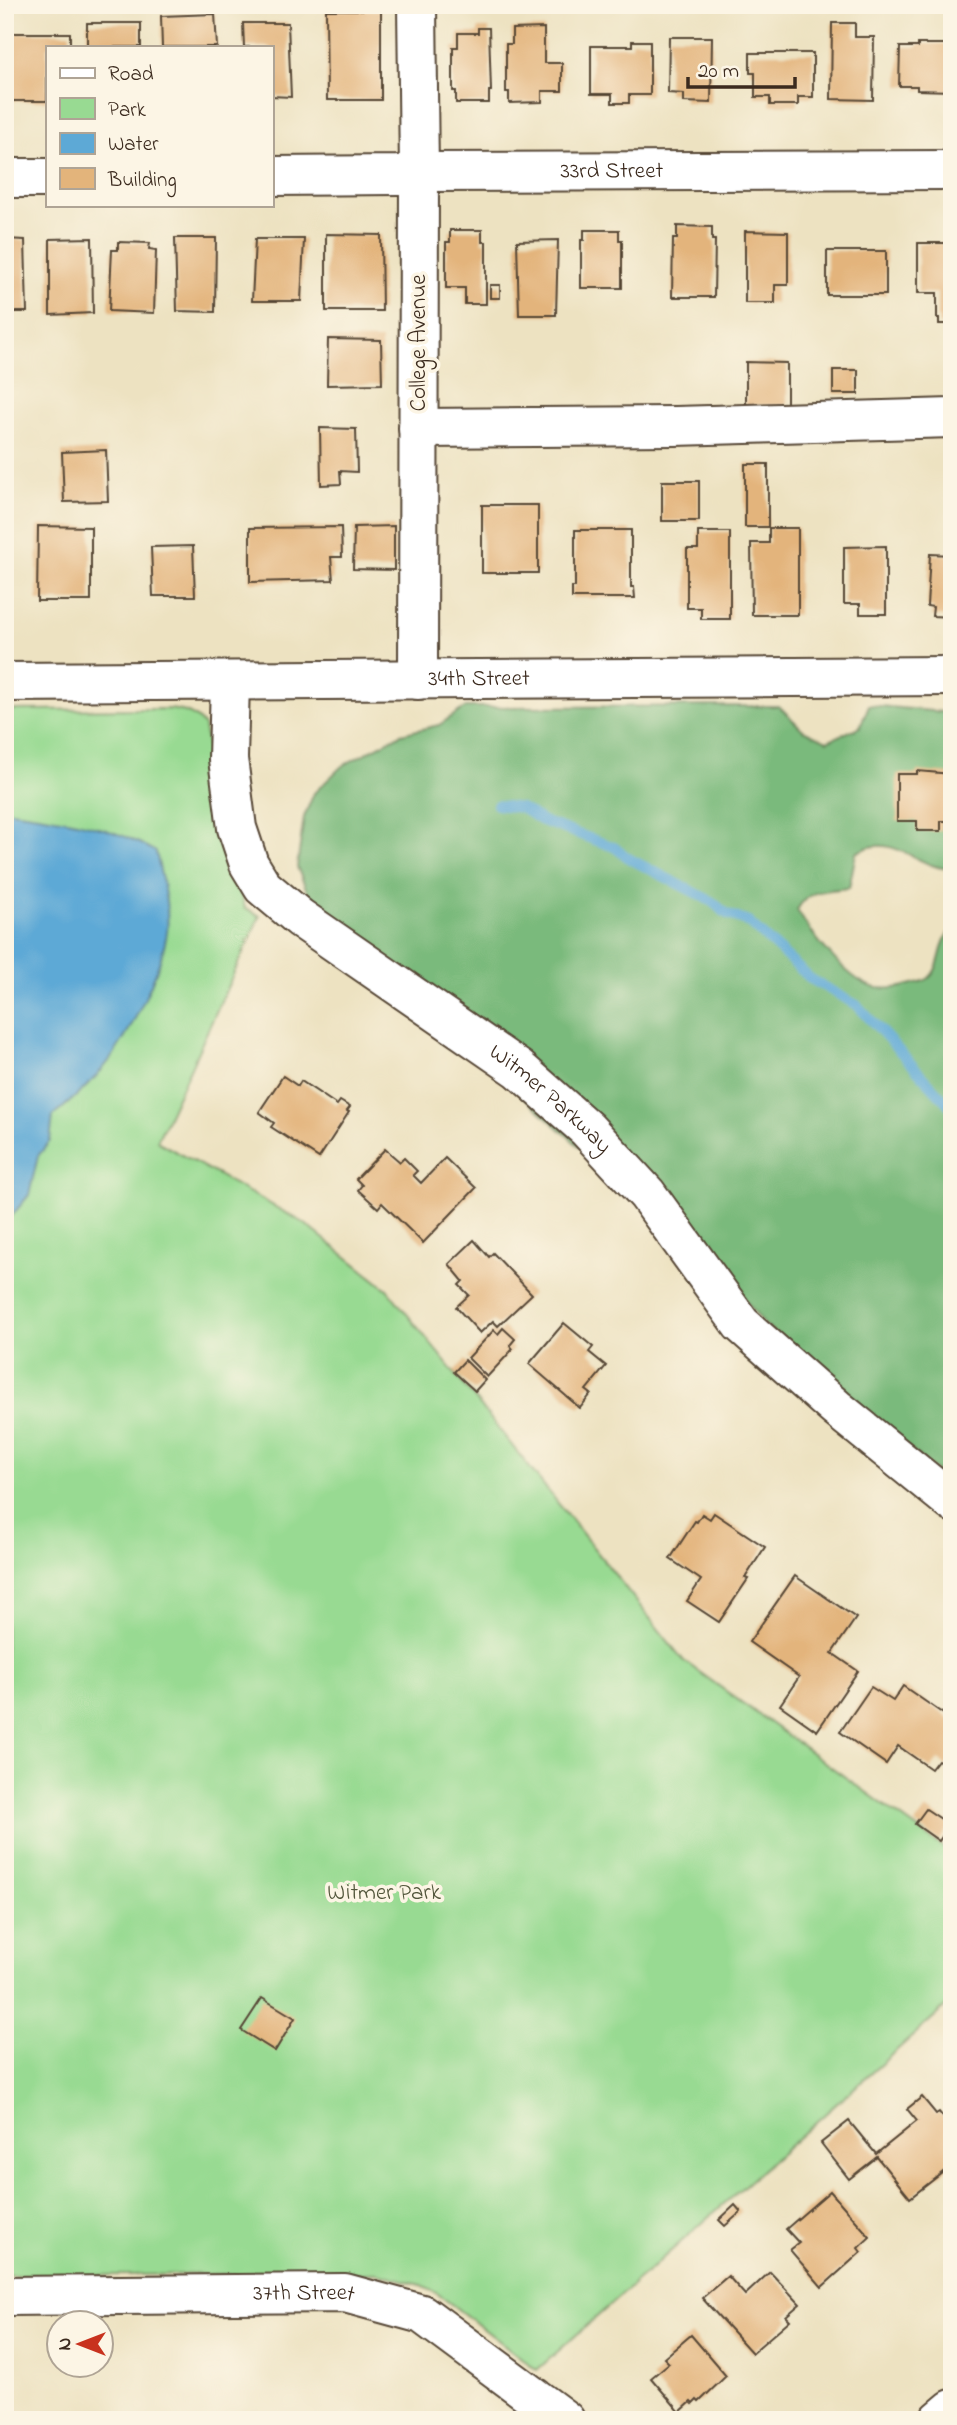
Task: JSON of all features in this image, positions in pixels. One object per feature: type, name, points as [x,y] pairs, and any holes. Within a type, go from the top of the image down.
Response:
[{"type":"street","name":"College Avenue","points":[[417,5],[418,680]]},
{"type":"street","name":"33rd Street","points":[[273,176],[952,170]]},
{"type":"street","points":[[5,178],[46,178]]},
{"type":"street","points":[[418,428],[675,426],[952,418]]},
{"type":"street","name":"34th Street","points":[[5,682],[952,676]]},
{"type":"street","name":"Witmer Parkway","points":[[230,681],[228,759],[237,828],[249,864],[263,887],[300,918],[519,1069],[587,1129],[647,1195],[741,1324],[836,1408],[952,1502]]},
{"type":"street","name":"37th Street","points":[[5,2296],[345,2293],[422,2314],[565,2420]]},
{"type":"street","points":[[939,2420],[952,2409]]},
{"type":"green space","points":[[869,705],[952,713],[952,869],[927,863],[893,848],[869,847],[856,853],[849,888],[813,894],[797,910],[821,944],[843,968],[866,984],[877,988],[902,987],[929,978],[937,967],[944,941],[952,930],[952,1485],[764,1324],[732,1283],[315,910],[297,867],[304,817],[314,793],[342,766],[401,734],[439,725],[466,707],[779,706],[803,730],[827,741],[860,727]]},
{"type":"green space","name":"Witmer Park","points":[[167,709],[188,713],[204,726],[221,823],[245,908],[260,916],[157,1141],[304,1223],[387,1289],[684,1661],[952,1854],[952,2001],[537,2370],[438,2294],[418,2284],[377,2273],[5,2276],[5,710]]},
{"type":"water","points":[[5,810],[64,819],[102,829],[138,842],[156,852],[168,922],[160,961],[132,1025],[103,1069],[53,1116],[50,1141],[38,1156],[29,1195],[5,1224]]},
{"type":"building","points":[[326,10],[381,10],[381,100],[327,100]]},
{"type":"building","points":[[215,14],[217,46],[162,46],[161,16]]},
{"type":"building","points":[[87,23],[141,23],[141,46],[87,46]]},
{"type":"building","points":[[243,23],[288,23],[291,97],[273,96],[273,46],[244,46]]},
{"type":"building","points":[[832,23],[855,23],[855,37],[874,37],[873,100],[831,99]]},
{"type":"building","points":[[478,28],[489,28],[489,103],[456,103],[456,91],[453,91],[453,47],[458,47],[458,33],[478,33]]},
{"type":"building","points":[[544,28],[544,63],[562,63],[562,91],[542,91],[542,102],[509,103],[509,92],[506,92],[506,44],[512,44],[512,29]]},
{"type":"building","points":[[5,33],[70,33],[70,46],[46,46],[46,101],[6,101]]},
{"type":"building","points":[[669,37],[712,37],[711,103],[684,102],[684,94],[668,93]]},
{"type":"building","points":[[632,41],[650,41],[650,95],[629,95],[629,103],[612,103],[612,94],[591,94],[591,46],[632,46]]},
{"type":"building","points":[[918,44],[952,44],[952,91],[917,90],[917,86],[899,86],[900,47],[918,47]]},
{"type":"building","points":[[750,53],[813,53],[813,97],[798,97],[798,105],[770,105],[770,97],[755,97],[755,73],[750,73]]},
{"type":"building","points":[[677,226],[712,227],[712,240],[715,240],[714,297],[672,297],[673,239],[677,239]]},
{"type":"building","points":[[450,230],[482,230],[482,242],[486,242],[486,304],[465,304],[465,288],[446,288],[446,242],[450,242]]},
{"type":"building","points":[[584,230],[619,230],[619,240],[622,240],[622,288],[581,288],[581,240],[584,240]]},
{"type":"building","points":[[745,231],[788,232],[788,285],[775,285],[775,303],[745,303]]},
{"type":"building","points":[[326,234],[381,235],[382,311],[326,311]]},
{"type":"building","points":[[92,238],[93,313],[50,315],[50,239]]},
{"type":"building","points":[[175,238],[216,238],[215,312],[177,311]]},
{"type":"building","points":[[5,239],[25,240],[27,312],[5,312]]},
{"type":"building","points":[[255,239],[304,239],[301,301],[252,301]]},
{"type":"building","points":[[558,240],[556,315],[519,315],[517,241]]},
{"type":"building","points":[[118,242],[150,243],[149,249],[156,250],[154,313],[109,311],[112,250],[118,250]]},
{"type":"building","points":[[918,243],[952,243],[952,324],[939,324],[937,293],[918,293]]},
{"type":"building","points":[[827,251],[886,251],[886,295],[827,295]]},
{"type":"building","points":[[490,285],[500,285],[500,298],[490,298]]},
{"type":"building","points":[[328,339],[381,340],[382,384],[327,385]]},
{"type":"building","points":[[746,362],[787,363],[787,405],[746,405]]},
{"type":"building","points":[[833,370],[858,370],[858,394],[833,394]]},
{"type":"building","points":[[320,428],[356,429],[357,472],[340,471],[341,484],[321,485]]},
{"type":"building","points":[[106,450],[108,501],[64,502],[62,452]]},
{"type":"building","points":[[745,464],[768,464],[768,527],[745,527]]},
{"type":"building","points":[[662,481],[699,481],[699,521],[662,521]]},
{"type":"building","points":[[482,505],[538,505],[538,573],[482,573]]},
{"type":"building","points":[[38,526],[91,527],[91,601],[37,601]]},
{"type":"building","points":[[394,526],[394,570],[353,569],[354,527]]},
{"type":"building","points":[[341,527],[342,557],[331,557],[333,580],[250,582],[250,528]]},
{"type":"building","points":[[769,528],[798,528],[798,615],[752,615],[751,543],[769,543]]},
{"type":"building","points":[[575,530],[631,530],[631,587],[634,587],[635,598],[572,598],[572,587],[575,587]]},
{"type":"building","points":[[698,532],[730,532],[730,619],[701,619],[701,608],[687,608],[687,549],[698,549]]},
{"type":"building","points":[[193,546],[195,596],[153,596],[151,547]]},
{"type":"building","points":[[886,546],[886,614],[860,614],[860,604],[844,604],[844,547]]},
{"type":"building","points":[[930,554],[952,555],[952,617],[932,616],[933,607],[927,606]]},
{"type":"building","points":[[917,771],[952,774],[952,821],[941,821],[941,831],[917,831],[917,821],[897,821],[897,774],[917,774]]},
{"type":"building","points":[[283,1076],[298,1086],[301,1081],[337,1105],[340,1101],[350,1107],[319,1158],[271,1127],[274,1123],[259,1112]]},
{"type":"building","points":[[385,1149],[400,1162],[404,1158],[417,1171],[413,1175],[421,1183],[445,1158],[476,1188],[423,1243],[382,1203],[378,1208],[358,1190],[362,1185],[356,1179]]},
{"type":"building","points":[[474,1240],[489,1257],[493,1253],[532,1294],[498,1326],[493,1321],[480,1333],[456,1307],[469,1295],[459,1285],[463,1281],[449,1264]]},
{"type":"building","points":[[564,1323],[593,1347],[589,1352],[606,1366],[586,1390],[591,1394],[580,1408],[529,1364]]},
{"type":"building","points":[[503,1328],[515,1339],[510,1345],[513,1349],[487,1377],[468,1358],[494,1330],[498,1334]]},
{"type":"building","points":[[465,1360],[485,1380],[475,1391],[454,1372]]},
{"type":"building","points":[[714,1513],[765,1547],[745,1578],[748,1579],[719,1622],[687,1601],[701,1580],[670,1559],[695,1521],[697,1522],[702,1514],[710,1519]]},
{"type":"building","points":[[795,1576],[856,1618],[832,1653],[858,1671],[817,1731],[780,1705],[799,1677],[749,1642]]},
{"type":"building","points":[[903,1686],[952,1720],[952,1769],[938,1760],[931,1769],[898,1746],[886,1764],[840,1732],[871,1687],[893,1701]]},
{"type":"building","points":[[926,1809],[950,1825],[939,1841],[915,1824]]},
{"type":"building","points":[[262,1998],[295,2018],[275,2051],[241,2030]]},
{"type":"building","points":[[922,2097],[952,2128],[952,2165],[910,2198],[877,2157],[849,2179],[821,2143],[849,2121],[876,2154],[917,2121],[907,2109]]},
{"type":"building","points":[[830,2191],[870,2237],[858,2248],[861,2252],[822,2287],[790,2250],[799,2243],[786,2229]]},
{"type":"building","points":[[735,2205],[741,2212],[725,2226],[719,2220]]},
{"type":"building","points":[[770,2272],[800,2304],[786,2316],[790,2320],[752,2353],[702,2298],[728,2276],[745,2295]]},
{"type":"building","points":[[691,2335],[726,2376],[699,2402],[691,2402],[680,2412],[651,2378],[669,2363],[664,2358]]},
{"type":"waterway","points":[[497,805],[521,808],[542,821],[614,847],[630,859],[711,901],[727,914],[748,922],[812,980],[857,1005],[952,1108]]}]
